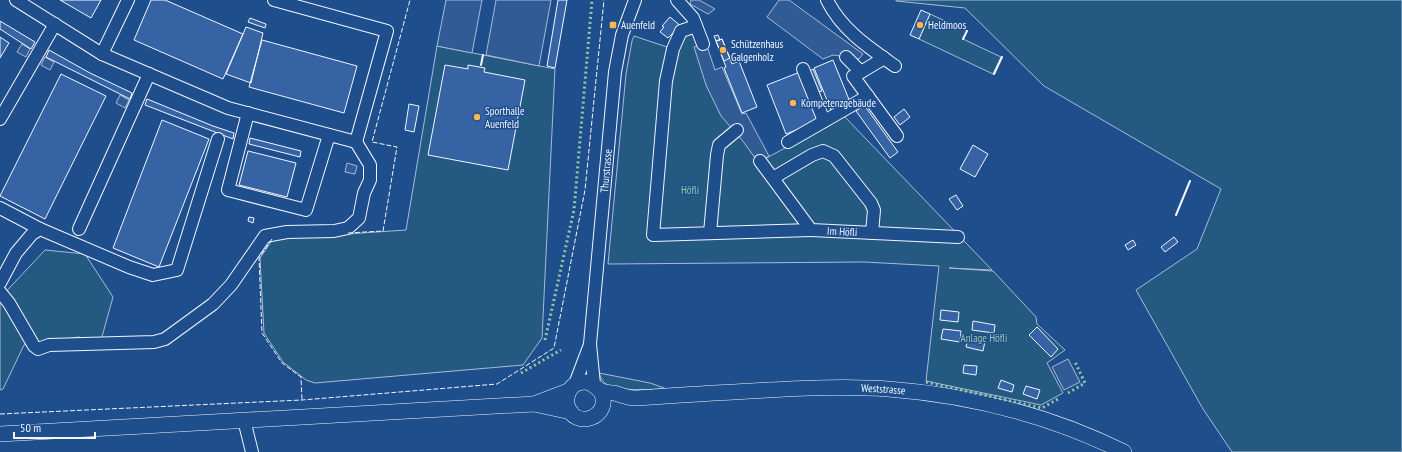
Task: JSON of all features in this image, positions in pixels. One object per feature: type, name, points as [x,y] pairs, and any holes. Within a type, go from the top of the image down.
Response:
[{"type":"main road","name":"Weststrasse","points":[[534,404],[585,382],[633,398]]},
{"type":"main road","points":[[0,434],[534,404],[570,412],[579,418],[584,419],[593,417],[600,411],[604,402],[597,387]]},
{"type":"main road","points":[[570,412],[567,402],[572,388]]},
{"type":"main road","name":"Weststrasse","points":[[600,411],[633,398],[821,388],[887,389],[926,393],[1000,407],[1083,434],[1124,452]]},
{"type":"street","points":[[0,292],[9,304],[34,346],[38,349],[49,345],[154,342],[165,338],[213,304],[231,285],[265,236],[287,232],[334,231],[348,228],[359,218],[364,193],[370,180],[370,165],[356,142],[228,108],[102,54],[16,0]]},
{"type":"street","points":[[102,54],[128,0]]},
{"type":"street","points":[[274,0],[387,31],[356,142]]},
{"type":"street","name":"Thurstrasse","points":[[597,387],[590,344],[615,72],[622,35],[635,0]]},
{"type":"street","points":[[677,0],[693,18],[703,44]]},
{"type":"street","points":[[827,0],[844,26],[855,37],[895,66]]},
{"type":"street","points":[[0,119],[55,24]]},
{"type":"street","points":[[696,26],[681,31],[673,49],[666,81],[653,235],[811,230]]},
{"type":"street","points":[[846,57],[861,72]]},
{"type":"street","points":[[883,57],[881,60],[853,76],[897,136]]},
{"type":"street","points":[[804,69],[824,121]]},
{"type":"street","points":[[79,229],[149,74]]},
{"type":"street","points":[[788,142],[868,96]]},
{"type":"street","points":[[248,113],[228,190],[235,192],[306,210],[329,135]]},
{"type":"street","points":[[710,233],[719,144],[737,130]]},
{"type":"street","points":[[0,208],[40,229],[129,267],[153,275],[177,270],[218,139]]},
{"type":"street","points":[[773,178],[812,155],[823,151],[834,156],[871,203],[874,210],[872,233]]},
{"type":"street","name":"Im Höfli","points":[[760,161],[811,230],[958,237]]},
{"type":"street","points":[[0,283],[16,253],[32,234],[40,229]]},
{"type":"street","name":"Thurstrasse","points":[[572,388],[590,344]]},
{"type":"street","points":[[244,420],[252,452]]},
{"type":"green space","points":[[896,0],[1402,0],[1402,452],[1232,452],[1203,409],[1136,290],[1197,249],[1221,189],[1044,86],[965,8]]},
{"type":"green space","points":[[930,14],[967,31],[963,39],[1001,57],[993,74],[919,39]]},
{"type":"green space","name":"Höfli","points":[[696,26],[719,92],[761,161],[844,116],[992,270],[949,268],[993,271],[1036,317],[1037,324],[1065,350],[1047,363],[1063,393],[1041,405],[926,381],[939,266],[864,262],[608,264],[626,74],[632,41],[634,36],[673,49],[681,31]]},
{"type":"green space","points":[[437,46],[555,69],[542,338],[523,365],[315,383],[306,380],[283,362],[264,333],[260,258],[273,239],[406,230]]},
{"type":"green space","points":[[45,250],[85,254],[113,297],[100,344],[79,337],[24,345],[3,389],[0,390],[0,298]]},
{"type":"green space","points":[[599,373],[650,383],[667,389],[621,389],[605,383]]},
{"type":"shaded area","points":[[446,0],[482,0],[472,53],[437,46]]},
{"type":"shaded area","points":[[496,0],[551,0],[539,66],[486,55]]},
{"type":"shaded area","points":[[691,0],[699,0],[715,9],[708,14],[690,4]]},
{"type":"shaded area","points":[[779,0],[789,0],[863,54],[859,59],[833,55],[823,59],[767,17]]},
{"type":"shaded area","points":[[706,43],[715,70],[722,67],[742,114],[746,113],[769,156],[758,162],[742,140],[721,116],[706,85],[694,47]]},
{"type":"shaded area","points":[[22,44],[30,49],[26,57],[17,52]]},
{"type":"shaded area","points":[[45,57],[54,62],[50,70],[41,65]]},
{"type":"shaded area","points":[[120,95],[129,100],[125,108],[116,103]]},
{"type":"shaded area","points":[[347,163],[357,166],[355,174],[345,172]]},
{"type":"shaded area","points":[[1068,359],[1080,382],[1064,390],[1052,367]]},
{"type":"building","points":[[60,0],[101,0],[91,18]]},
{"type":"building","points":[[151,0],[165,0],[243,34],[223,79],[134,40]]},
{"type":"building","points":[[558,0],[567,0],[555,68],[547,66]]},
{"type":"building","name":"Heldmoos","points":[[921,10],[930,14],[919,39],[910,35]]},
{"type":"building","points":[[670,17],[682,27],[675,35],[673,33],[668,38],[660,32],[664,27],[662,26]]},
{"type":"building","points":[[250,18],[266,24],[265,28],[248,22]]},
{"type":"building","points":[[0,21],[35,42],[31,49],[0,29]]},
{"type":"building","points":[[246,27],[263,33],[251,83],[226,74]]},
{"type":"building","points":[[718,35],[720,40],[716,41],[714,36]]},
{"type":"building","points":[[0,37],[9,43],[0,58]]},
{"type":"building","points":[[722,39],[732,64],[739,61],[757,107],[742,113],[724,68],[726,67],[716,41]]},
{"type":"building","name":"Schützenhaus Galgenholz","points":[[722,39],[730,58],[724,61],[716,41]]},
{"type":"building","points":[[262,40],[357,66],[344,113],[249,87]]},
{"type":"building","points":[[49,50],[90,73],[132,93],[130,99],[46,57]]},
{"type":"building","points":[[833,60],[850,102],[852,102],[831,110],[814,68]]},
{"type":"building","name":"Sporthalle Auenfeld","points":[[445,65],[468,69],[468,65],[485,68],[484,72],[525,80],[508,170],[428,155]]},
{"type":"building","points":[[813,69],[822,91],[819,92],[810,71]]},
{"type":"building","name":"Kompetenzgebäude","points":[[800,72],[819,121],[786,134],[767,85]]},
{"type":"building","points":[[61,74],[106,96],[45,219],[0,196]]},
{"type":"building","points":[[147,99],[234,133],[233,139],[145,105]]},
{"type":"building","points":[[409,104],[419,106],[414,132],[405,130]]},
{"type":"building","points":[[864,105],[898,152],[890,158],[856,111]]},
{"type":"building","points":[[904,109],[910,117],[900,125],[894,117]]},
{"type":"building","points":[[162,120],[209,139],[159,267],[113,248]]},
{"type":"building","points":[[250,138],[301,151],[300,157],[249,144]]},
{"type":"building","points":[[973,145],[988,154],[975,177],[960,169]]},
{"type":"building","points":[[248,151],[296,163],[287,197],[239,185]]},
{"type":"building","points":[[956,195],[963,206],[957,210],[949,199]]},
{"type":"building","points":[[249,217],[254,218],[253,223],[248,221]]},
{"type":"building","points":[[1174,237],[1178,242],[1165,252],[1161,247]]},
{"type":"building","points":[[1133,240],[1136,245],[1128,250],[1125,245]]},
{"type":"building","points":[[941,310],[959,312],[958,322],[940,320]]},
{"type":"building","points":[[973,321],[995,325],[994,333],[972,330]]},
{"type":"building","points":[[1037,327],[1058,349],[1051,357],[1029,335]]},
{"type":"building","points":[[943,329],[961,331],[960,342],[941,339]]},
{"type":"building","points":[[968,338],[985,341],[983,351],[966,347]]},
{"type":"building","points":[[964,365],[977,366],[976,375],[963,373]]},
{"type":"building","points":[[1001,380],[1014,385],[1012,392],[998,388]]},
{"type":"building","points":[[1026,386],[1040,390],[1037,399],[1023,394]]},
{"type":"hedge","points":[[545,340],[574,210],[592,0]]},
{"type":"hedge","points":[[521,373],[561,350]]},
{"type":"hedge","points":[[1068,393],[1085,383],[1075,362]]},
{"type":"hedge","points":[[926,382],[1042,408],[1058,399]]},
{"type":"fence","points":[[348,233],[383,231],[397,147],[372,142],[410,0]]},
{"type":"fence","points":[[0,414],[302,400],[497,384],[554,348],[585,190],[604,0]]},
{"type":"fence","points":[[272,239],[259,258],[262,333],[282,363],[301,377],[302,400]]},
{"type":"wall","points":[[963,39],[967,31]]},
{"type":"wall","points":[[481,65],[483,55]]},
{"type":"wall","points":[[994,74],[1002,57]]},
{"type":"wall","points":[[1176,215],[1190,181]]},
{"type":"place","name":"Auenfeld","points":[[613,25]]},
{"type":"place","name":"Heldmoos","points":[[920,25]]},
{"type":"place","name":"Schützenhaus Galgenholz","points":[[723,50]]},
{"type":"place","name":"Kompetenzgebäude","points":[[793,103]]},
{"type":"place","name":"Sporthalle Auenfeld","points":[[477,117]]},
{"type":"park label","name":"Anlage Höfli","points":[[984,338]]}]
